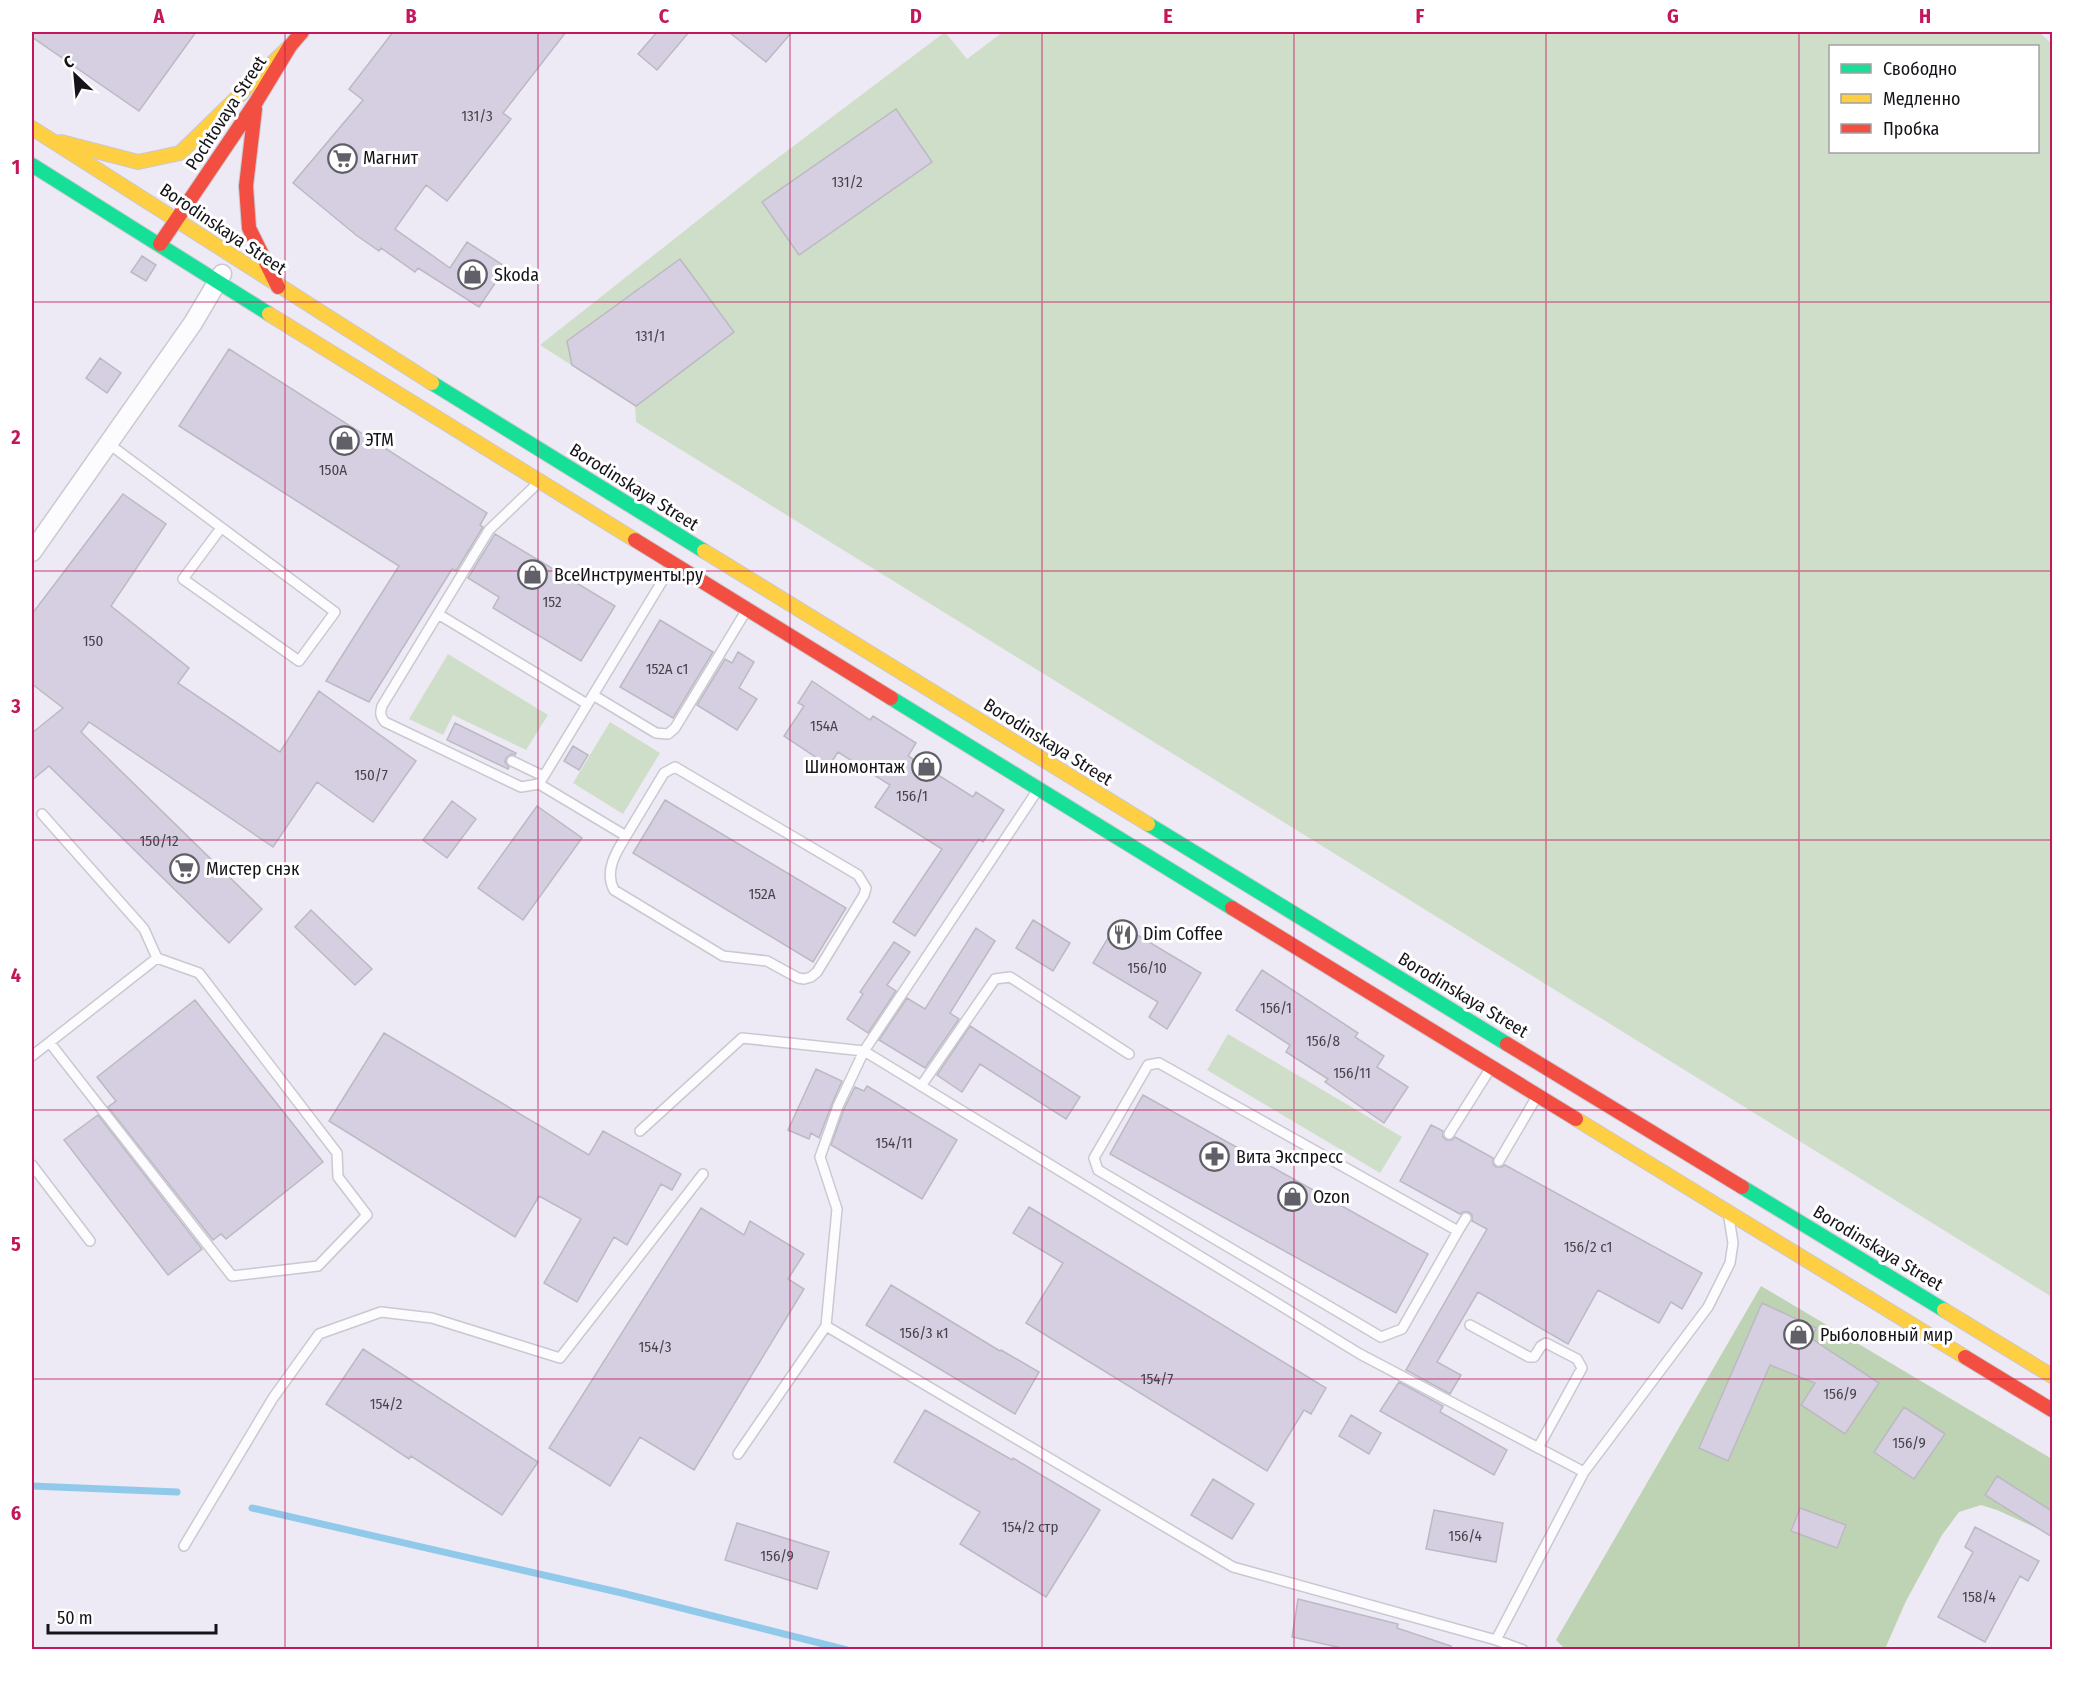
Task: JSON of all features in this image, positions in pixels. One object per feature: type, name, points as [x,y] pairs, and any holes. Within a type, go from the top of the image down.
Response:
[{"type":"main road","name":"Pochtovaya Street","points":[[160,244],[256,102],[290,46],[302,32]]},
{"type":"main road","points":[[51,140],[138,162],[180,153],[290,46]]},
{"type":"main road","points":[[256,102],[246,186],[249,228],[278,287]]},
{"type":"main road","name":"Borodinskaya Street","points":[[32,128],[177,219],[278,287],[1152,827],[2052,1376]]},
{"type":"main road","points":[[32,165],[217,282],[1537,1096],[2052,1410]]},
{"type":"street","points":[[32,552],[193,323],[234,257]]},
{"type":"lane","points":[[109,444],[335,612],[299,661],[183,579],[221,528]]},
{"type":"lane","points":[[540,481],[489,530],[382,706],[380,713],[382,718],[521,787],[541,780],[673,563]]},
{"type":"lane","points":[[593,695],[656,733],[668,734],[675,728],[747,609]]},
{"type":"lane","points":[[438,614],[587,704]]},
{"type":"lane","points":[[512,761],[626,836]]},
{"type":"lane","points":[[675,767],[858,875],[866,888],[864,896],[817,972],[811,977],[798,978],[767,961],[723,956],[614,891],[611,881],[612,859],[626,836],[664,773],[675,767]]},
{"type":"lane","points":[[738,1454],[826,1326],[837,1209],[820,1157],[838,1106],[864,1051],[1039,789]]},
{"type":"lane","points":[[42,814],[144,929],[157,958],[199,973],[337,1153],[338,1177],[367,1215],[318,1266],[232,1276],[50,1043]]},
{"type":"lane","points":[[32,1056],[157,958]]},
{"type":"lane","points":[[921,1086],[995,979],[1010,977],[1129,1054]]},
{"type":"lane","points":[[640,1131],[742,1038],[864,1051],[1360,1354],[1584,1472]]},
{"type":"lane","points":[[1458,1232],[1159,1063],[1148,1065],[1094,1158],[1098,1170],[1382,1337],[1402,1329],[1458,1232],[1466,1218]]},
{"type":"lane","points":[[1449,1134],[1491,1067]]},
{"type":"lane","points":[[1499,1161],[1537,1096]]},
{"type":"lane","points":[[32,1165],[90,1241]]},
{"type":"lane","points":[[184,1546],[273,1398],[319,1334],[381,1312],[432,1318],[560,1358],[703,1174]]},
{"type":"lane","points":[[1496,1640],[1584,1472],[1708,1307],[1730,1263],[1733,1242],[1729,1213]]},
{"type":"lane","points":[[1470,1325],[1528,1357],[1534,1357],[1541,1346],[1546,1343],[1577,1359],[1582,1368],[1538,1448]]},
{"type":"lane","points":[[826,1326],[1233,1567],[1496,1640],[1523,1650]]},
{"type":"green space","points":[[945,32],[967,59],[1003,32],[2039,32],[2052,44],[2052,1297],[636,422],[635,406],[540,345],[759,172]]},
{"type":"green space","points":[[448,654],[548,715],[526,750],[453,715],[443,735],[409,719]]},
{"type":"green space","points":[[610,722],[660,753],[623,814],[573,783]]},
{"type":"green space","points":[[1228,1034],[1402,1137],[1380,1173],[1207,1070]]},
{"type":"green space","points":[[1761,1286],[2052,1459],[2052,1535],[1981,1505],[1959,1512],[1942,1535],[1906,1601],[1885,1649],[1566,1650],[1556,1640]]},
{"type":"building","points":[[32,32],[196,32],[139,111],[32,37]]},
{"type":"building","points":[[393,32],[566,32],[503,113],[511,119],[447,201],[426,185],[395,229],[450,268],[467,242],[506,267],[479,307],[418,268],[415,272],[381,248],[379,251],[293,183],[363,100],[349,89]]},
{"type":"building","points":[[657,32],[689,32],[657,70],[638,54]]},
{"type":"building","points":[[729,32],[792,32],[766,62]]},
{"type":"building","points":[[896,109],[932,162],[799,255],[762,202]]},
{"type":"building","points":[[142,256],[156,265],[146,281],[131,272]]},
{"type":"building","points":[[680,259],[734,332],[636,406],[572,365],[567,341]]},
{"type":"building","points":[[229,349],[487,513],[480,525],[483,527],[456,571],[452,569],[369,702],[326,681],[399,566],[179,426]]},
{"type":"building","points":[[100,358],[121,373],[107,393],[86,378]]},
{"type":"building","points":[[123,494],[166,524],[111,606],[189,668],[178,683],[280,752],[319,691],[416,761],[373,822],[317,782],[273,847],[89,722],[81,732],[262,909],[229,943],[49,766],[32,780],[32,733],[63,708],[32,684],[32,614]]},
{"type":"building","points":[[495,534],[615,606],[581,661],[493,608],[499,597],[468,578]]},
{"type":"building","points":[[660,620],[713,652],[673,718],[620,687]]},
{"type":"building","points":[[738,652],[754,662],[739,688],[757,699],[737,730],[697,705],[725,659],[732,663]]},
{"type":"building","points":[[812,681],[870,720],[873,716],[916,743],[908,756],[973,797],[976,792],[1004,810],[983,842],[979,839],[915,936],[893,922],[942,849],[875,807],[890,785],[838,752],[829,766],[784,736],[804,706],[798,703]]},
{"type":"building","points":[[455,723],[516,753],[506,758],[508,769],[447,740]]},
{"type":"building","points":[[573,746],[588,755],[579,770],[564,761]]},
{"type":"building","points":[[665,800],[846,908],[813,962],[633,853]]},
{"type":"building","points":[[452,801],[476,819],[447,858],[423,840]]},
{"type":"building","points":[[537,806],[582,838],[523,920],[478,888]]},
{"type":"building","points":[[311,910],[372,969],[355,985],[295,927]]},
{"type":"building","points":[[1033,920],[1070,943],[1053,971],[1016,948]]},
{"type":"building","points":[[1117,923],[1201,973],[1167,1029],[1149,1017],[1158,1002],[1093,963]]},
{"type":"building","points":[[976,928],[995,941],[950,1013],[959,1019],[925,1068],[879,1040],[907,998],[925,1009]]},
{"type":"building","points":[[894,942],[910,952],[887,985],[896,991],[868,1033],[847,1019],[863,994],[860,992]]},
{"type":"building","points":[[1262,970],[1358,1033],[1355,1037],[1384,1056],[1377,1067],[1408,1087],[1384,1123],[1325,1082],[1328,1079],[1286,1052],[1290,1045],[1236,1010]]},
{"type":"building","points":[[195,1000],[323,1162],[226,1239],[221,1234],[213,1240],[108,1107],[116,1101],[97,1077]]},
{"type":"building","points":[[970,1026],[1080,1097],[1066,1119],[980,1064],[962,1092],[937,1075]]},
{"type":"building","points":[[384,1033],[589,1155],[603,1131],[681,1174],[672,1190],[661,1184],[627,1245],[614,1237],[577,1302],[544,1283],[581,1219],[539,1196],[515,1237],[329,1121]]},
{"type":"building","points":[[816,1069],[842,1081],[819,1138],[811,1133],[809,1139],[788,1130]]},
{"type":"building","points":[[867,1086],[957,1140],[922,1199],[831,1145],[855,1087],[864,1091]]},
{"type":"building","points":[[1143,1095],[1428,1254],[1396,1313],[1110,1154]]},
{"type":"building","points":[[98,1115],[202,1249],[168,1275],[64,1140]]},
{"type":"building","points":[[1431,1125],[1443,1131],[1443,1137],[1446,1140],[1452,1140],[1455,1137],[1493,1158],[1493,1164],[1496,1167],[1505,1165],[1702,1273],[1682,1309],[1671,1302],[1659,1323],[1598,1290],[1568,1344],[1478,1292],[1437,1362],[1461,1375],[1450,1394],[1406,1370],[1487,1229],[1472,1221],[1472,1215],[1469,1212],[1460,1214],[1400,1181]]},
{"type":"building","points":[[1029,1207],[1326,1388],[1311,1414],[1304,1410],[1267,1471],[1026,1323],[1063,1263],[1013,1233]]},
{"type":"building","points":[[701,1208],[744,1235],[750,1221],[804,1254],[788,1279],[804,1289],[694,1470],[640,1437],[610,1486],[549,1448]]},
{"type":"building","points":[[891,1285],[1039,1372],[1015,1414],[866,1325]]},
{"type":"building","points":[[1762,1303],[1816,1328],[1812,1339],[1879,1383],[1845,1434],[1801,1405],[1815,1383],[1770,1365],[1728,1461],[1699,1448]]},
{"type":"building","points":[[363,1349],[538,1462],[502,1515],[411,1456],[409,1459],[326,1404]]},
{"type":"building","points":[[1399,1382],[1443,1406],[1440,1412],[1507,1450],[1494,1475],[1380,1411]]},
{"type":"building","points":[[1904,1407],[1945,1434],[1914,1479],[1874,1452]]},
{"type":"building","points":[[925,1410],[1012,1460],[1013,1458],[1100,1510],[1046,1597],[960,1544],[980,1512],[894,1462]]},
{"type":"building","points":[[1351,1415],[1381,1433],[1369,1454],[1339,1436]]},
{"type":"building","points":[[1997,1476],[2052,1511],[2052,1537],[1985,1495]]},
{"type":"building","points":[[1213,1479],[1254,1504],[1232,1539],[1191,1515]]},
{"type":"building","points":[[1800,1508],[1846,1525],[1837,1548],[1791,1531]]},
{"type":"building","points":[[1434,1510],[1503,1523],[1496,1562],[1426,1549]]},
{"type":"building","points":[[737,1523],[829,1552],[817,1589],[725,1560]]},
{"type":"building","points":[[1975,1527],[2039,1561],[2028,1581],[2020,1576],[1985,1642],[1938,1617],[1973,1552],[1965,1547]]},
{"type":"building","points":[[1298,1599],[1398,1624],[1397,1628],[1451,1646],[1451,1650],[1351,1650],[1292,1637]]},
{"type":"waterway","points":[[32,1486],[177,1492]]},
{"type":"waterway","points":[[252,1508],[622,1593],[847,1650]]},
{"type":"traffic: fast","points":[[32,165],[269,314]]},
{"type":"traffic: fast","points":[[432,383],[704,551]]},
{"type":"traffic: fast","points":[[891,698],[1232,908]]},
{"type":"traffic: fast","points":[[1148,824],[1507,1044]]},
{"type":"traffic: fast","points":[[1742,1187],[1944,1310]]},
{"type":"traffic: slow","points":[[61,142],[138,162],[180,153],[290,46]]},
{"type":"traffic: slow","points":[[32,128],[432,383]]},
{"type":"traffic: slow","points":[[269,314],[635,540]]},
{"type":"traffic: slow","points":[[704,551],[1148,824]]},
{"type":"traffic: slow","points":[[1576,1119],[1965,1357]]},
{"type":"traffic: slow","points":[[1944,1310],[2052,1376]]},
{"type":"traffic: jam","points":[[160,244],[256,102],[290,46],[302,32]]},
{"type":"traffic: jam","points":[[255,109],[246,186],[249,228],[278,287]]},
{"type":"traffic: jam","points":[[635,540],[891,698]]},
{"type":"traffic: jam","points":[[1232,908],[1576,1119]]},
{"type":"traffic: jam","points":[[1507,1044],[1742,1187]]},
{"type":"traffic: jam","points":[[1965,1357],[2052,1410]]},
{"type":"place","name":"Магнит","points":[[342,158]]},
{"type":"place","name":"Skoda","points":[[473,275]]},
{"type":"place","name":"ЭТМ","points":[[344,440]]},
{"type":"place","name":"ВсеИнструменты.ру","points":[[533,575]]},
{"type":"place","name":"Шиномонтаж","points":[[926,767]]},
{"type":"place","name":"Мистер снэк","points":[[185,869]]},
{"type":"place","name":"Dim Coffee","points":[[1122,934]]},
{"type":"place","name":"Вита Экспресс","points":[[1215,1157]]},
{"type":"place","name":"Ozon","points":[[1292,1197]]},
{"type":"place","name":"Рыболовный мир","points":[[1799,1335]]}]
